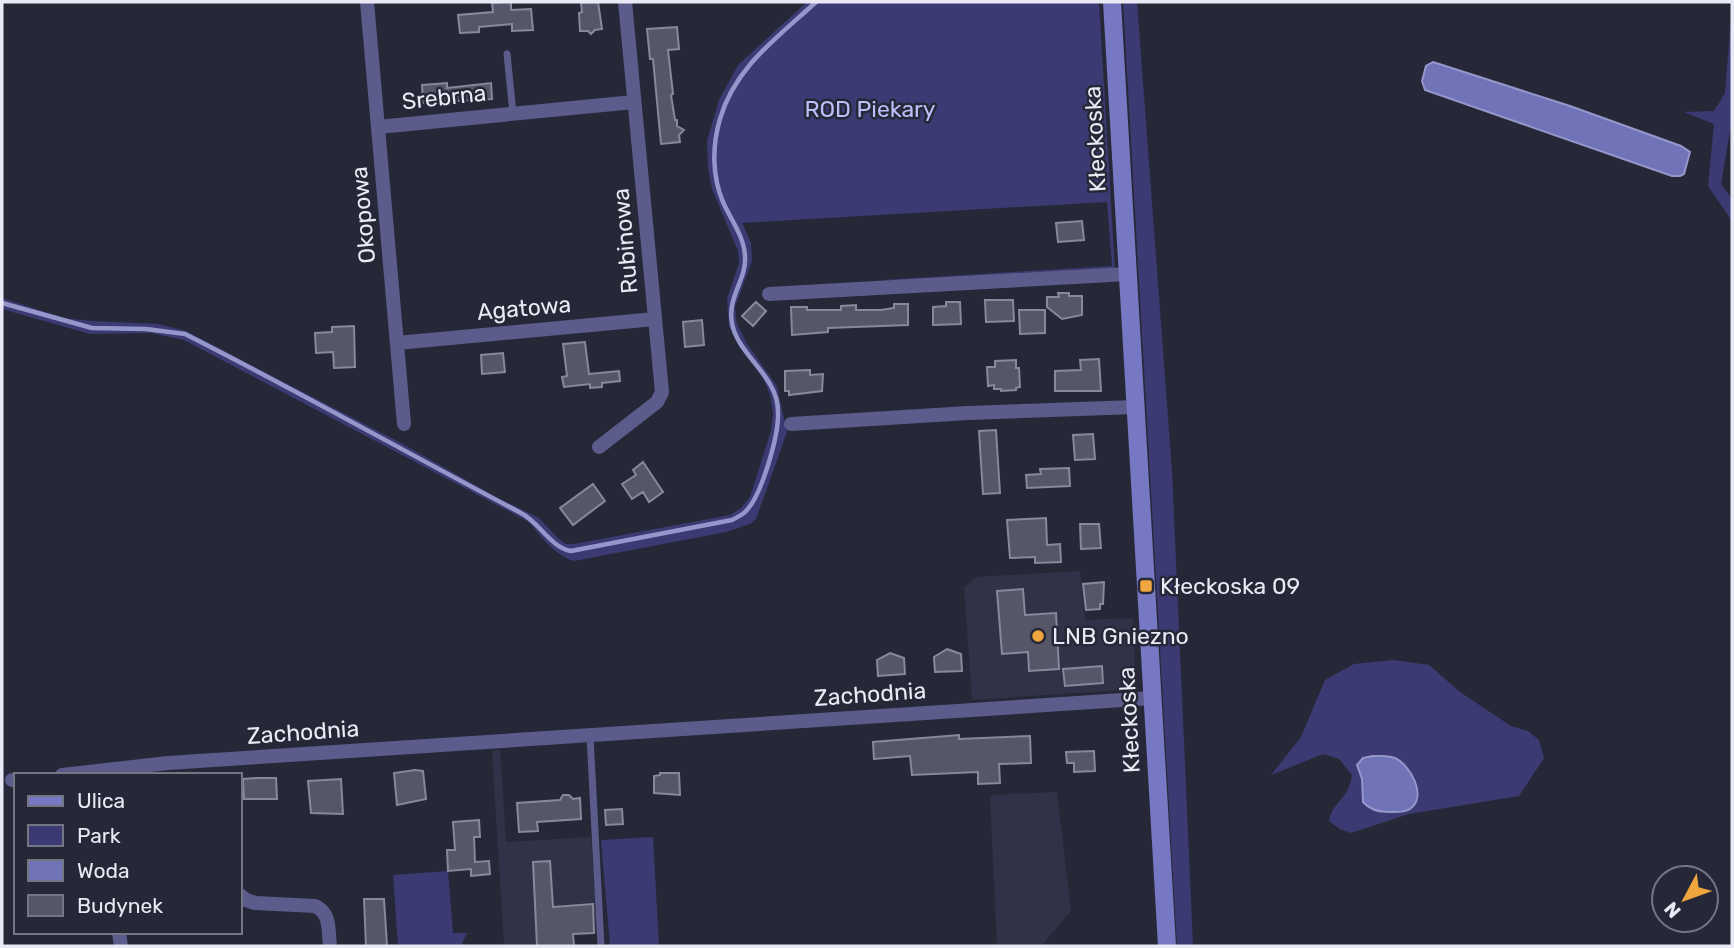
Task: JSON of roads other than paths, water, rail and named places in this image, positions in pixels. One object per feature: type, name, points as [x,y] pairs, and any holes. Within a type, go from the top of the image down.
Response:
[{"type":"main road","name":"Kłeckoska","points":[[1112,2],[1167,946]]},
{"type":"street","name":"Okopowa","points":[[367,2],[404,424]]},
{"type":"street","name":"Rubinowa","points":[[599,447],[657,402],[662,392],[625,2]]},
{"type":"street","name":"Srebrna","points":[[378,127],[634,102]]},
{"type":"street","points":[[769,294],[1128,274]]},
{"type":"street","name":"Agatowa","points":[[397,343],[655,318]]},
{"type":"street","points":[[791,424],[968,413],[1135,407]]},
{"type":"street","name":"Zachodnia","points":[[97,773],[1153,698]]},
{"type":"street","points":[[242,897],[255,903],[314,906],[321,909],[327,916],[330,946]]},
{"type":"lane","name":"Srebrna","points":[[507,54],[513,113]]},
{"type":"lane","points":[[590,736],[601,946]]},
{"type":"water","points":[[1433,62],[1570,106],[1681,146],[1690,152],[1684,174],[1672,176],[1425,90],[1422,81],[1426,66]]},
{"type":"water","points":[[1363,758],[1395,758],[1411,774],[1415,781],[1417,797],[1410,809],[1381,812],[1371,809],[1363,802],[1362,779],[1357,765]]},
{"type":"waterway","points":[[2,303],[92,328],[146,329],[185,334],[521,513],[564,549],[571,551],[732,520],[745,512],[763,479],[772,449],[778,412],[777,402],[766,378],[734,332],[732,305],[743,273],[745,256],[740,235],[723,202],[717,182],[714,161],[716,140],[727,100],[747,68],[816,2]]},
{"type":"place","name":"Kłeckoska 09","points":[[1146,586]]},
{"type":"place","name":"LNB Gniezno","points":[[1038,636]]},
{"type":"park label","name":"ROD Piekary","points":[[870,109]]}]
